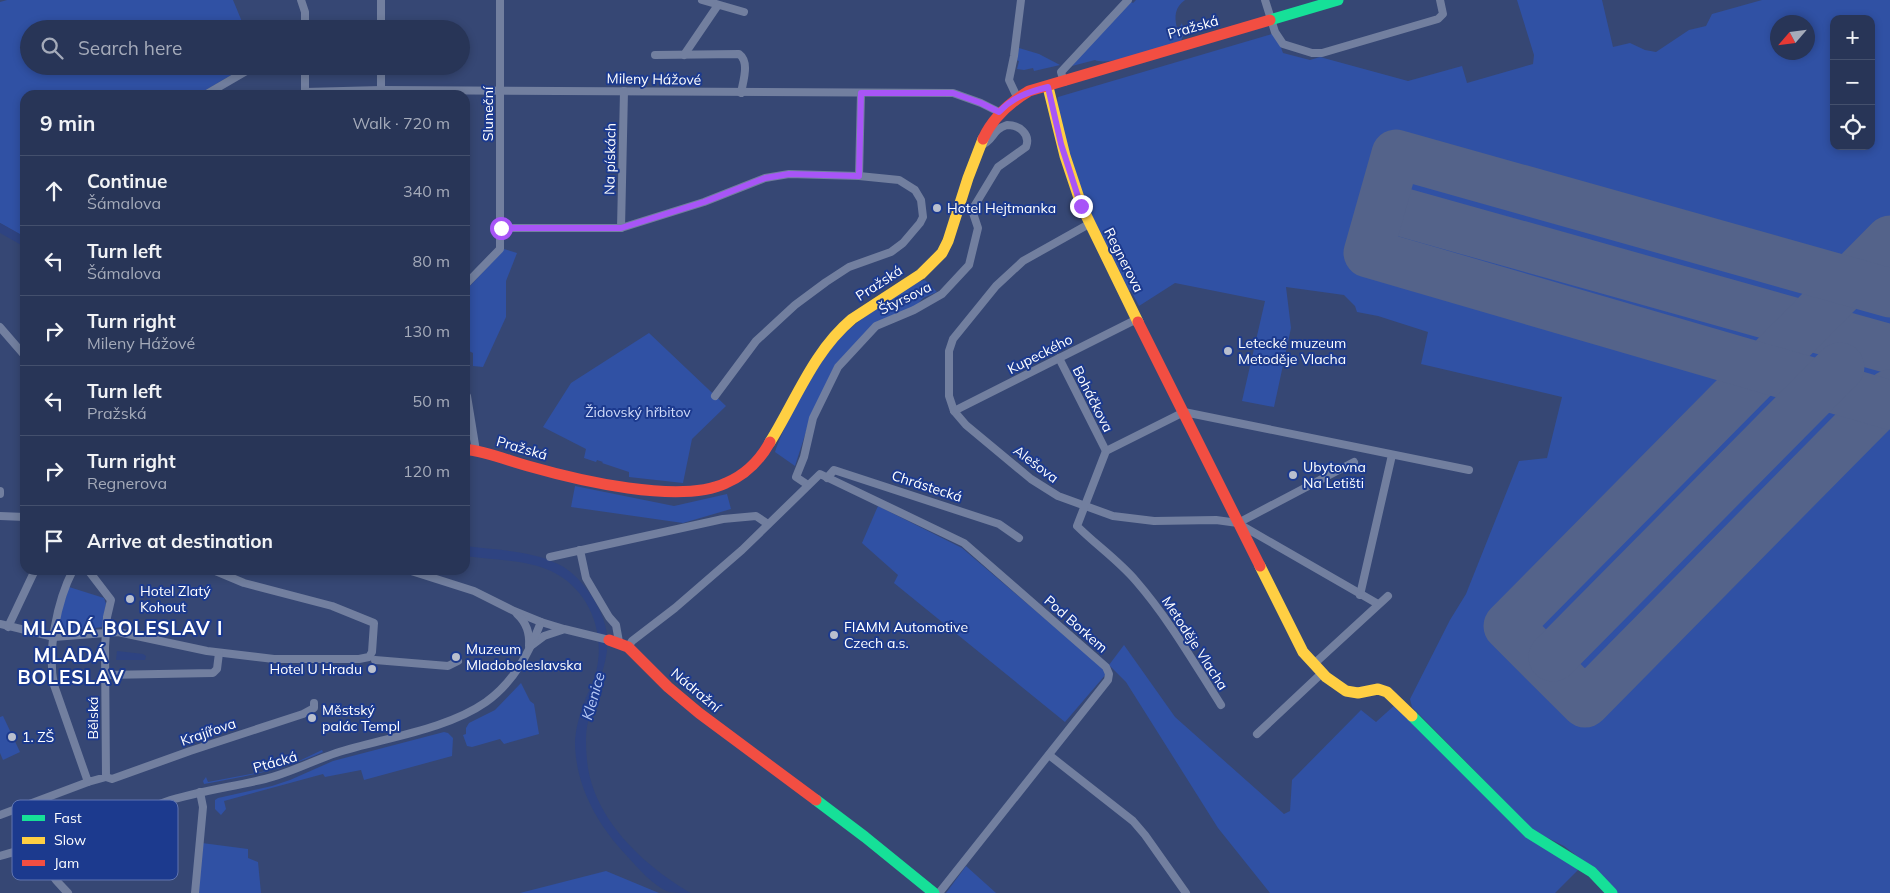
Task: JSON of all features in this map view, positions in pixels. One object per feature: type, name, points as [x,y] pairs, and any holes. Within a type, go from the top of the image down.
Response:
[{"type":"street","points":[[301,0],[305,12],[305,20]]},
{"type":"street","points":[[381,0],[381,20]]},
{"type":"street","name":"Sluneční","points":[[470,280],[500,249],[500,0]]},
{"type":"street","points":[[702,0],[744,12]]},
{"type":"street","points":[[1017,97],[1009,80],[1014,56],[1020,0]]},
{"type":"street","points":[[1064,82],[1061,72],[1128,0]]},
{"type":"street","points":[[1265,0],[1275,18],[1275,32],[1283,44],[1312,53],[1322,52],[1438,19],[1443,14],[1440,0]]},
{"type":"street","name":"Pražská","points":[[471,450],[566,476],[653,492],[678,494],[698,492],[729,482],[744,473],[766,450],[802,383],[825,347],[854,318],[930,268],[947,244],[980,146],[988,128],[999,112],[1017,97],[1029,91],[1048,87],[1338,0]]},
{"type":"street","points":[[684,54],[718,5]]},
{"type":"street","points":[[655,55],[739,54],[743,57],[745,63],[741,93]]},
{"type":"street","points":[[214,90],[239,75]]},
{"type":"street","points":[[305,75],[305,90]]},
{"type":"street","points":[[381,75],[381,90]]},
{"type":"street","name":"Regnerova","points":[[1048,87],[1061,144],[1088,224],[1184,412],[1302,652],[1343,690],[1354,693],[1379,688],[1387,692],[1529,833],[1592,872],[1612,893]]},
{"type":"street","name":"Mileny Hážové","points":[[470,91],[953,93],[999,112]]},
{"type":"street","name":"Na pískách","points":[[621,228],[624,91]]},
{"type":"street","points":[[859,176],[861,93]]},
{"type":"street","name":"Štyrsova","points":[[808,485],[796,477],[804,457],[814,418],[838,367],[876,326],[914,310],[942,294],[969,265],[978,228],[972,210],[998,167],[1026,147],[1027,138],[1018,127],[1007,125],[996,131],[988,143],[980,146]]},
{"type":"street","points":[[501,228],[621,228],[704,202],[765,178],[789,174],[859,176],[899,180],[915,190],[919,195],[923,216],[920,224],[903,244],[891,252],[849,266],[795,306],[756,341],[715,396]]},
{"type":"street","points":[[954,411],[949,396],[949,351],[954,339],[996,286],[1023,261],[1088,224]]},
{"type":"street","name":"Kupeckého","points":[[954,411],[1137,319]]},
{"type":"street","points":[[0,327],[20,350]]},
{"type":"street","name":"Boháčkova","points":[[1058,358],[1106,451]]},
{"type":"street","name":"Alešova","points":[[954,411],[966,425],[1031,479],[1058,496],[1085,507],[1113,516],[1154,521],[1216,520],[1238,523]]},
{"type":"street","points":[[1184,412],[1469,470]]},
{"type":"street","name":"Boháčkova","points":[[1085,507],[1106,451],[1184,412]]},
{"type":"street","points":[[470,436],[471,450]]},
{"type":"street","points":[[1360,595],[1392,455]]},
{"type":"street","points":[[1238,523],[1354,462]]},
{"type":"street","name":"Chrástecká","points":[[823,476],[834,470],[867,480],[999,524],[1019,538]]},
{"type":"street","points":[[424,575],[474,591],[541,622],[619,643],[632,641],[675,608],[742,550],[808,485],[823,476]]},
{"type":"street","name":"Pod Borkem","points":[[823,476],[964,543],[1106,667],[1109,674],[1108,680],[1048,755]]},
{"type":"street","name":"Metoděje Vlacha","points":[[1085,507],[1076,526],[1122,566],[1156,604],[1174,629],[1221,705]]},
{"type":"street","points":[[0,516],[20,517]]},
{"type":"street","points":[[550,557],[723,519],[756,516],[768,524]]},
{"type":"street","points":[[1238,523],[1378,604]]},
{"type":"street","points":[[580,550],[586,578],[609,617],[616,625],[619,643]]},
{"type":"street","points":[[8,627],[33,575]]},
{"type":"street","points":[[71,575],[53,628],[54,637],[50,668],[88,782]]},
{"type":"street","name":"Bělská","points":[[91,575],[112,600],[106,632],[106,777]]},
{"type":"street","points":[[226,575],[244,582],[332,606],[374,623],[372,658]]},
{"type":"street","points":[[1257,734],[1378,604],[1388,596]]},
{"type":"street","points":[[514,611],[527,627],[530,637],[529,648]]},
{"type":"street","name":"Ptácká","points":[[174,800],[200,792],[265,779],[298,769],[334,754],[466,714],[486,702],[513,677],[523,663],[541,622]]},
{"type":"street","points":[[0,624],[54,637],[118,632],[219,653],[274,659],[372,658],[448,666],[458,661]]},
{"type":"street","name":"Ptácká","points":[[529,648],[544,636],[564,629]]},
{"type":"street","name":"Nádražní","points":[[619,643],[699,713],[865,837],[934,893]]},
{"type":"street","points":[[105,674],[213,673],[217,669],[219,653]]},
{"type":"street","name":"Krajířova","points":[[38,800],[88,782],[106,777],[112,779],[190,751],[304,714],[314,708],[314,703]]},
{"type":"street","points":[[939,893],[1048,755],[1133,822],[1145,835],[1186,893]]},
{"type":"street","points":[[195,893],[202,807],[200,792]]},
{"type":"street","points":[[55,880],[68,893]]},
{"type":"green space","points":[[7,0],[233,0],[241,20],[20,20],[20,75],[231,75],[206,90],[20,90],[20,234],[0,223],[0,2]]},
{"type":"green space","points":[[1136,0],[1185,0],[1177,9],[1176,16],[1177,28],[1182,23],[1184,34],[1181,41],[1112,61],[1095,60],[1072,66],[1131,2],[1133,3]]},
{"type":"green space","points":[[1517,0],[1602,0],[1613,47],[1630,43],[1645,50],[1656,52],[1689,30],[1706,26],[1712,14],[1762,0],[1890,0],[1890,893],[1617,893],[1599,873],[1564,846],[1534,831],[1412,707],[1410,699],[1450,620],[1466,594],[1519,461],[1547,458],[1562,397],[1421,364],[1428,332],[1378,316],[1357,312],[1355,306],[1344,295],[1286,287],[1291,328],[1274,407],[1242,401],[1265,301],[1175,283],[1139,306],[1131,291],[1128,291],[1083,199],[1056,108],[1058,97],[1272,34],[1283,53],[1310,60],[1320,57],[1408,81],[1462,66],[1467,83],[1533,64],[1534,55]]},
{"type":"green space","points":[[1019,48],[1039,54],[1060,65],[1034,71],[1033,68],[1017,69],[1019,61],[1016,60]]},
{"type":"green space","points":[[504,249],[517,253],[506,281],[506,317],[483,367],[473,366],[473,353],[470,352],[470,286]]},
{"type":"green space","points":[[925,280],[937,292],[923,298],[916,306],[874,323],[835,365],[812,413],[795,466],[775,452],[787,423],[805,389],[836,343],[845,333],[869,314],[913,285]]},
{"type":"green space","name":"Židovský hřbitov","points":[[649,333],[726,406],[692,439],[683,483],[629,477],[629,472],[597,460],[596,462],[584,458],[586,449],[543,427],[571,383]]},
{"type":"green space","points":[[575,486],[674,506],[727,494],[731,509],[683,523],[571,507]]},
{"type":"green space","points":[[878,506],[962,548],[1104,669],[1107,673],[1065,722],[894,583],[898,575],[862,543]]},
{"type":"green space","points":[[69,587],[104,598],[106,604],[102,627],[60,633],[57,631],[56,627]]},
{"type":"green space","points":[[1124,645],[1175,717],[1284,814],[1290,811],[1292,780],[1361,710],[1376,722],[1396,704],[1528,836],[1580,868],[1555,893],[1270,893],[1218,828],[1126,682],[1109,665]]},
{"type":"green space","points":[[521,683],[530,701],[534,704],[539,734],[504,744],[500,739],[472,747],[467,746],[463,735],[466,734],[466,728],[469,723],[495,710]]},
{"type":"green space","points":[[3,716],[20,752],[3,760],[0,753],[0,717]]},
{"type":"green space","points":[[444,732],[453,738],[452,756],[364,780],[361,770],[325,777],[323,774],[224,801],[226,809],[221,815],[215,809],[215,800],[218,798],[272,786],[333,761]]},
{"type":"green space","points":[[322,750],[323,752],[308,758],[285,766]]},
{"type":"green space","points":[[270,770],[204,784],[203,781],[206,777],[208,782]]},
{"type":"green space","points":[[202,843],[248,849],[248,858],[258,862],[261,893],[198,893]]},
{"type":"green space","points":[[966,866],[996,893],[946,893]]},
{"type":"green space","points":[[606,871],[659,893],[520,893]]},
{"type":"water","points":[[0,223],[20,234],[20,244],[0,233]]},
{"type":"water","name":"Klenice","points":[[470,547],[512,551],[547,559],[572,573],[591,595],[601,613],[606,630],[607,645],[606,659],[586,731],[587,760],[591,781],[599,801],[623,838],[656,869],[691,893],[669,892],[657,886],[626,855],[606,831],[590,804],[579,775],[575,739],[581,710],[596,672],[599,642],[592,613],[585,600],[564,579],[541,567],[519,562],[470,557]]},
{"type":"water","points":[[117,651],[146,656],[145,660],[116,660]]},
{"type":"runway","points":[[1890,293],[1396,154],[1368,253],[1890,405]]},
{"type":"runway","points":[[1391,209],[1890,349]]},
{"type":"runway","points":[[1890,240],[1508,626],[1585,703],[1890,394]]},
{"type":"runway","points":[[1553,657],[1840,367]]},
{"type":"traffic: fast","points":[[1270,20],[1338,0]]},
{"type":"traffic: fast","points":[[1412,716],[1529,833],[1592,872],[1612,893]]},
{"type":"traffic: fast","points":[[816,800],[934,893]]},
{"type":"traffic: slow","points":[[1048,87],[1065,156],[1082,207],[1138,322]]},
{"type":"traffic: slow","points":[[770,442],[806,377],[826,346],[838,332],[852,319],[921,274],[942,253],[948,241],[968,178],[983,139]]},
{"type":"traffic: slow","points":[[1260,566],[1303,652],[1326,677],[1346,691],[1358,693],[1378,689],[1387,692],[1412,716]]},
{"type":"traffic: jam","points":[[983,139],[1002,111],[1029,91],[1270,20]]},
{"type":"traffic: jam","points":[[1138,322],[1260,566]]},
{"type":"traffic: jam","points":[[470,450],[573,478],[628,488],[683,492],[706,489],[733,480],[762,455],[770,442]]},
{"type":"traffic: jam","points":[[609,640],[628,647],[668,687],[699,713],[816,800]]},
{"type":"place","name":"Hotel Hejtmanka","points":[[937,208]]},
{"type":"place","name":"Letecké muzeum Metoděje Vlacha","points":[[1228,351]]},
{"type":"place","name":"Ubytovna Na Letišti","points":[[1293,475]]},
{"type":"place","name":"Hotel Zlatý Kohout","points":[[130,599]]},
{"type":"place","name":"FIAMM Automotive Czech a.s.","points":[[834,635]]},
{"type":"place","name":"Muzeum Mladoboleslavska","points":[[456,657]]},
{"type":"place","name":"Hotel U Hradu","points":[[372,669]]},
{"type":"place","name":"Městský palác Templ","points":[[312,718]]},
{"type":"place","name":"1. ZŠ","points":[[12,737]]},
{"type":"district","name":"MLADÁ BOLESLAV I","points":[[123,628]]},
{"type":"district","name":"MLADÁ BOLESLAV","points":[[71,666]]},
{"type":"route","points":[[501,228],[621,228],[704,202],[765,178],[789,174],[859,176],[861,93],[953,93],[999,112],[1017,97],[1029,91],[1048,87],[1061,144],[1081,206]]}]
